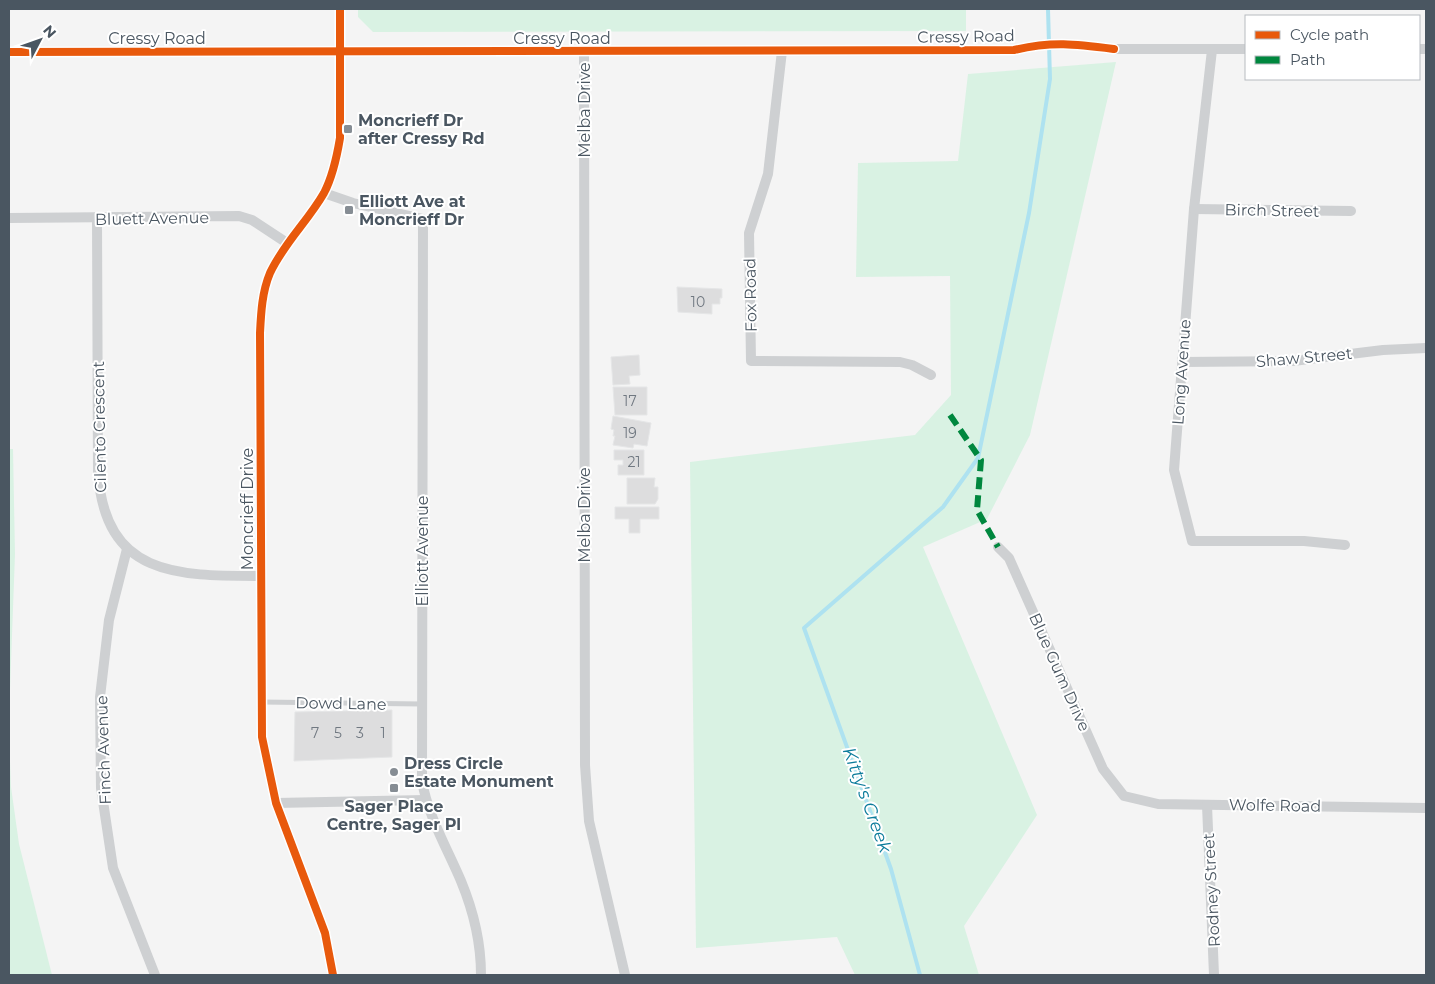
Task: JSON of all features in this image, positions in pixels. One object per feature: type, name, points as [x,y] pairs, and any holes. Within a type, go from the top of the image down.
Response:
[{"type":"street","name":"Moncrieff Drive","points":[[333,975],[325,933],[276,803],[265,755],[260,702],[260,576],[262,304],[270,274],[287,243],[324,192],[335,164],[340,138],[340,9]]},
{"type":"street","points":[[1114,49],[1245,50]]},
{"type":"street","name":"Cressy Road","points":[[9,52],[1014,50]]},
{"type":"street","name":"Long Avenue","points":[[1212,50],[1194,209],[1174,470],[1192,541],[1304,541],[1344,544]]},
{"type":"street","name":"Melba Drive","points":[[584,51],[586,785],[595,848],[625,975]]},
{"type":"street","name":"Fox Road","points":[[782,51],[768,174],[749,233],[751,361],[900,362],[912,364],[931,375]]},
{"type":"street","name":"Elliott Avenue","points":[[324,192],[353,203],[423,219],[422,781],[425,800],[462,883],[474,922],[481,975]]},
{"type":"street","name":"Birch Street","points":[[1194,209],[1351,211]]},
{"type":"street","name":"Bluett Avenue","points":[[9,218],[98,219],[240,216],[252,220],[287,243]]},
{"type":"street","name":"Cilento Crescent","points":[[98,219],[100,497],[107,520],[127,549],[153,565],[178,573],[201,576],[260,576]]},
{"type":"street","name":"Shaw Street","points":[[1182,362],[1293,361],[1383,350],[1426,348]]},
{"type":"street","name":"Blue Gum Drive","points":[[998,547],[1009,558],[1103,769],[1124,796]]},
{"type":"street","name":"Finch Avenue","points":[[127,549],[109,620],[100,697],[101,788],[113,868],[155,975]]},
{"type":"street","name":"Wolfe Road","points":[[1124,796],[1158,804],[1426,808]]},
{"type":"street","points":[[276,803],[425,800]]},
{"type":"street","name":"Rodney Street","points":[[1207,804],[1214,975]]},
{"type":"lane","name":"Dowd Lane","points":[[260,702],[422,704]]},
{"type":"green space","points":[[358,9],[966,9],[966,31],[373,32],[358,17]]},
{"type":"green space","points":[[1116,62],[1030,435],[987,519],[923,547],[1037,815],[964,926],[979,975],[855,975],[837,937],[696,948],[690,462],[915,435],[951,395],[950,276],[856,277],[858,163],[958,161],[968,74]]},
{"type":"green space","points":[[9,449],[13,449],[15,554],[9,717]]},
{"type":"green space","points":[[9,736],[11,787],[19,844],[52,975],[9,975]]},
{"type":"building","points":[[677,287],[722,289],[722,298],[720,298],[720,304],[712,304],[712,314],[678,312]]},
{"type":"building","points":[[639,355],[640,375],[629,376],[630,384],[613,385],[611,357]]},
{"type":"building","points":[[613,387],[647,387],[647,415],[615,415]]},
{"type":"building","points":[[613,416],[651,423],[647,446],[634,444],[633,448],[613,445],[615,436],[613,436],[614,430],[611,429]]},
{"type":"building","points":[[614,450],[644,450],[644,475],[618,475],[618,465],[623,465],[623,460],[614,460]]},
{"type":"building","points":[[627,478],[655,478],[654,487],[658,487],[658,499],[655,504],[627,504]]},
{"type":"building","points":[[615,507],[659,507],[659,519],[640,519],[640,533],[629,533],[629,519],[615,519]]},
{"type":"building","points":[[392,710],[392,757],[294,761],[295,712]]},
{"type":"waterway","name":"Kitty's Creek","points":[[920,975],[891,869],[804,628],[943,507],[978,458],[1029,213],[1050,79],[1048,9]]},
{"type":"marked path","points":[[950,415],[981,460],[977,510],[998,547]]},
{"type":"cycle path","points":[[333,975],[325,933],[276,803],[262,737],[260,333],[261,310],[270,273],[282,252],[324,193],[336,159],[340,138],[340,9]]},
{"type":"cycle path","points":[[9,52],[1014,50],[1052,44],[1114,49]]},
{"type":"place","name":"Moncrieff Dr after Cressy Rd","points":[[348,129]]},
{"type":"place","name":"Elliott Ave at Moncrieff Dr","points":[[349,210]]},
{"type":"place","name":"Dress Circle Estate Monument","points":[[394,772]]},
{"type":"place","name":"Sager Place Centre, Sager Pl","points":[[394,788]]}]
